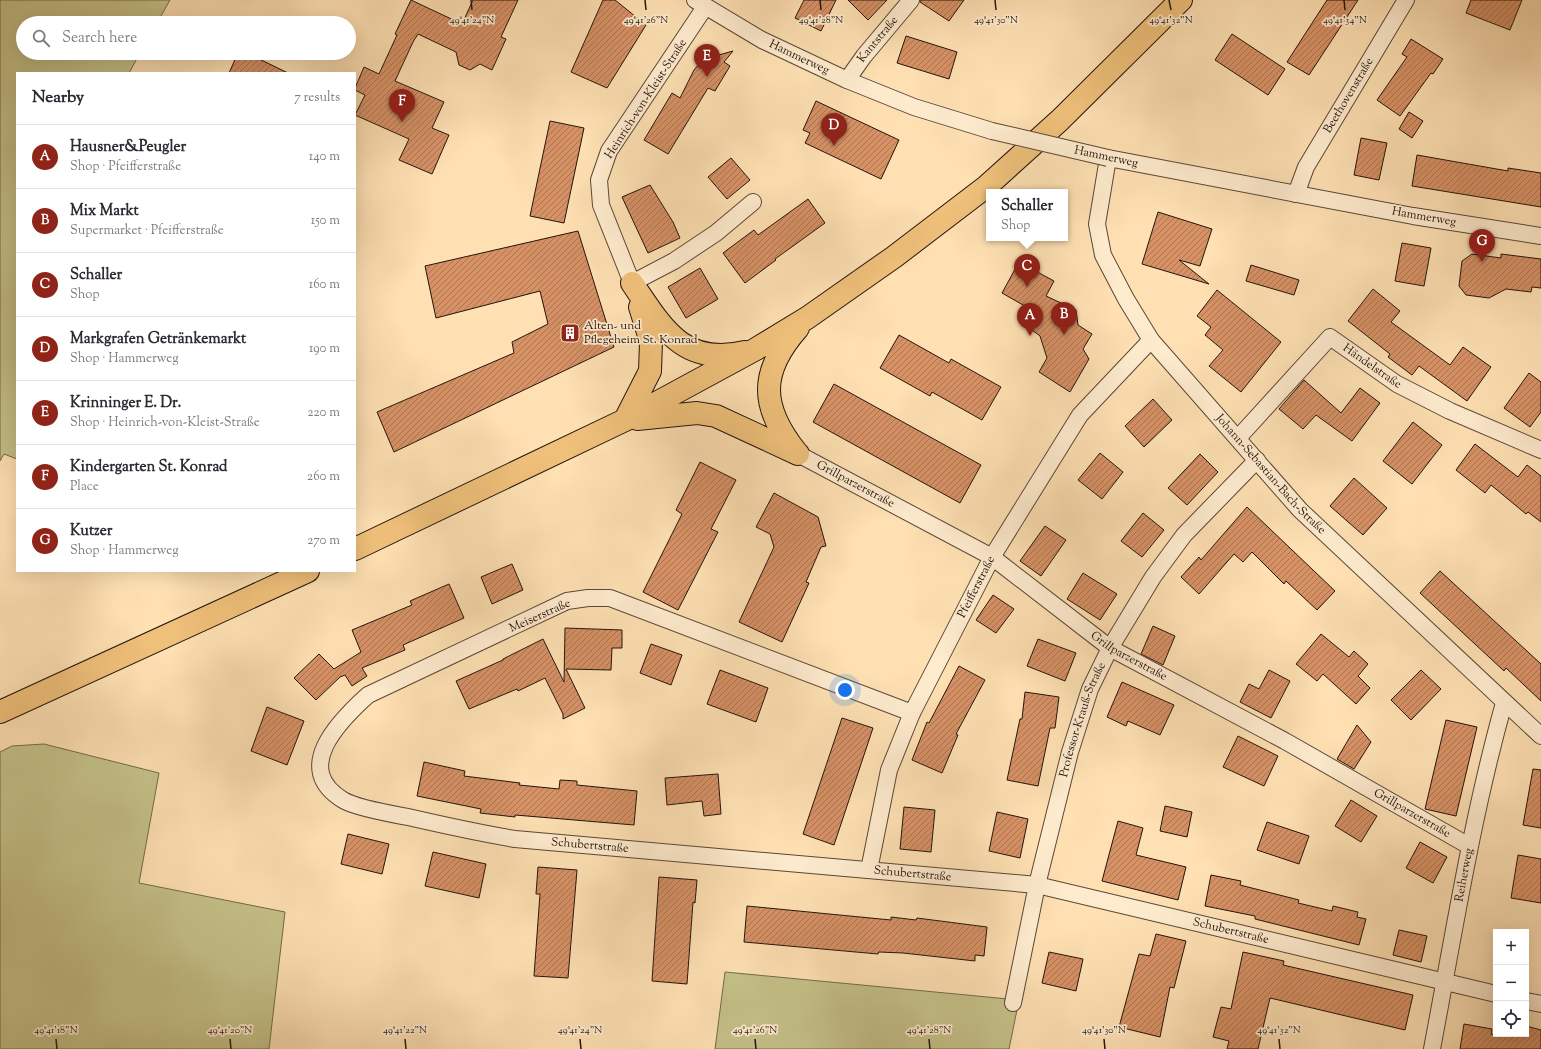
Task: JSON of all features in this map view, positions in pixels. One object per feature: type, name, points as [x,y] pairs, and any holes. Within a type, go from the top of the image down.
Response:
[{"type":"main road","points":[[356,549],[625,420],[756,349],[806,318],[894,257],[987,186],[1060,120],[1181,0]]},
{"type":"main road","points":[[632,283],[662,328],[681,344],[702,353],[729,356],[756,349]]},
{"type":"main road","points":[[625,420],[650,371],[651,342],[632,283]]},
{"type":"main road","points":[[798,454],[776,423],[768,395],[769,375],[786,342],[806,318]]},
{"type":"main road","points":[[625,420],[697,413],[716,416],[798,454]]},
{"type":"main road","points":[[0,712],[306,572]]},
{"type":"street","name":"Kantstraße","points":[[847,80],[864,56],[911,0]]},
{"type":"street","name":"Beethovenstraße","points":[[1296,194],[1306,167],[1406,0]]},
{"type":"street","name":"Hammerweg","points":[[700,4],[762,40],[847,80],[914,107],[992,131],[1108,158],[1296,194],[1412,216],[1541,236]]},
{"type":"street","name":"Heinrich-von-Kleist-Straße","points":[[632,283],[601,205],[599,180],[610,151],[700,4]]},
{"type":"street","name":"Johann-Sebastian-Bach-Straße","points":[[1108,158],[1097,224],[1103,255],[1126,299],[1151,340],[1300,510],[1504,703],[1541,736]]},
{"type":"street","points":[[632,283],[674,261],[716,233],[753,202]]},
{"type":"street","name":"Händelstraße","points":[[1238,438],[1330,337],[1396,384],[1450,411],[1541,450]]},
{"type":"street","name":"Pfeifferstraße","points":[[869,870],[889,770],[912,713],[992,557],[1080,415],[1151,340]]},
{"type":"street","name":"Grillparzerstraße","points":[[798,454],[992,557],[1110,648],[1285,741],[1469,846]]},
{"type":"street","name":"Professor-Krauß-Straße","points":[[1013,1003],[1037,885],[1070,752],[1090,689],[1110,648],[1153,577],[1184,535],[1257,460]]},
{"type":"street","name":"Meiserstraße","points":[[326,788],[319,769],[321,756],[343,718],[368,695],[567,601],[588,598],[610,598],[912,713]]},
{"type":"street","name":"Reiherweg","points":[[1432,1049],[1469,846],[1486,768],[1504,703]]},
{"type":"street","name":"Schubertstraße","points":[[326,788],[344,801],[381,812],[462,830],[515,839],[1037,885],[1493,993]]},
{"type":"street","points":[[1529,1002],[1541,1004]]},
{"type":"shaded area","points":[[0,0],[170,0],[161,16],[16,16],[16,60],[136,60],[130,72],[16,72],[16,459],[4,454],[0,461]]},
{"type":"shaded area","points":[[44,744],[159,773],[139,883],[285,912],[269,1049],[0,1049],[0,752],[12,746]]},
{"type":"shaded area","points":[[725,972],[1019,1000],[1009,1049],[715,1049]]},
{"type":"building","points":[[411,0],[462,24],[473,0],[518,0],[501,37],[506,39],[492,70],[480,64],[470,70],[459,65],[456,52],[418,34],[413,42],[395,81],[444,102],[432,128],[449,135],[432,174],[399,160],[409,139],[356,115],[365,95],[356,90],[356,86],[364,67],[379,74],[397,35],[395,34]]},
{"type":"building","points":[[603,0],[615,0],[646,25],[607,88],[571,72]]},
{"type":"building","points":[[804,0],[836,0],[821,31],[795,18]]},
{"type":"building","points":[[848,0],[887,0],[868,20]]},
{"type":"building","points":[[920,0],[964,0],[949,21],[920,2]]},
{"type":"building","points":[[1327,0],[1358,0],[1309,75],[1287,62]]},
{"type":"building","points":[[1471,0],[1522,0],[1510,30],[1466,13]]},
{"type":"building","points":[[1232,34],[1285,69],[1268,95],[1215,60]]},
{"type":"building","points":[[906,36],[957,52],[949,79],[897,63]]},
{"type":"building","points":[[1411,39],[1443,59],[1400,116],[1377,100],[1407,57],[1402,54]]},
{"type":"building","points":[[733,51],[724,62],[730,66],[715,91],[708,88],[668,154],[644,140],[672,93],[680,98],[694,70],[699,64],[708,58]]},
{"type":"building","points":[[235,60],[261,60],[286,72],[229,72]]},
{"type":"building","points":[[816,101],[899,140],[881,179],[805,143],[810,133],[803,130]]},
{"type":"building","points":[[1409,112],[1423,121],[1412,138],[1399,129]]},
{"type":"building","points":[[550,121],[584,128],[564,223],[530,216]]},
{"type":"building","points":[[1361,138],[1387,143],[1379,180],[1354,175]]},
{"type":"building","points":[[1417,155],[1508,171],[1508,168],[1541,173],[1541,207],[1412,186]]},
{"type":"building","points":[[731,158],[750,180],[727,199],[708,177]]},
{"type":"building","points":[[650,185],[673,222],[680,238],[648,253],[622,197]]},
{"type":"building","points":[[808,199],[825,223],[745,283],[723,253],[754,230],[758,235]]},
{"type":"building","points":[[1158,212],[1212,229],[1200,266],[1179,260],[1209,284],[1142,264]]},
{"type":"building","name":"Alten- und Pflegeheim St. Konrad","points":[[578,231],[614,347],[394,452],[377,412],[514,353],[512,342],[548,324],[540,291],[436,318],[425,266]]},
{"type":"building","points":[[1402,243],[1431,248],[1424,286],[1395,281]]},
{"type":"building","points":[[1472,254],[1501,258],[1501,254],[1541,259],[1541,288],[1532,287],[1531,292],[1506,289],[1489,298],[1466,295],[1459,286],[1462,261]]},
{"type":"building","points":[[1019,262],[1054,281],[1046,296],[1076,310],[1078,325],[1092,334],[1083,349],[1089,359],[1070,392],[1039,372],[1047,358],[1040,336],[1028,327],[1037,313],[1002,293]]},
{"type":"building","points":[[1251,265],[1299,280],[1294,295],[1246,281]]},
{"type":"building","points":[[700,268],[718,299],[686,318],[668,287]]},
{"type":"building","points":[[1373,289],[1400,311],[1391,322],[1450,365],[1463,347],[1491,367],[1467,401],[1419,366],[1412,375],[1388,357],[1390,354],[1348,321]]},
{"type":"building","points":[[1217,290],[1281,342],[1241,392],[1209,366],[1223,350],[1205,335],[1211,327],[1197,316]]},
{"type":"building","points":[[899,335],[949,363],[951,359],[1001,387],[982,420],[932,392],[930,396],[880,368]]},
{"type":"building","points":[[1529,373],[1541,382],[1541,412],[1530,427],[1504,408]]},
{"type":"building","points":[[1304,380],[1341,413],[1360,388],[1380,403],[1352,441],[1316,415],[1303,429],[1279,409]]},
{"type":"building","points":[[834,384],[981,465],[960,503],[813,422]]},
{"type":"building","points":[[1153,399],[1172,420],[1144,447],[1125,426]]},
{"type":"building","points":[[1413,422],[1442,445],[1412,484],[1383,461]]},
{"type":"building","points":[[1475,444],[1518,477],[1527,465],[1541,476],[1541,522],[1528,512],[1526,514],[1491,485],[1485,493],[1456,470]]},
{"type":"building","points":[[1100,453],[1123,472],[1102,499],[1078,480]]},
{"type":"building","points":[[1200,454],[1218,472],[1187,505],[1168,488]]},
{"type":"building","points":[[700,462],[736,480],[711,529],[718,532],[678,610],[643,592],[682,514],[676,510]]},
{"type":"building","points":[[1354,478],[1387,508],[1363,535],[1330,506]]},
{"type":"building","points":[[774,493],[818,517],[826,546],[821,547],[806,582],[809,583],[782,642],[739,622],[774,547],[770,534],[756,527]]},
{"type":"building","points":[[1247,507],[1335,591],[1317,610],[1286,581],[1284,584],[1252,552],[1243,562],[1234,554],[1199,594],[1181,577],[1199,557],[1201,560]]},
{"type":"building","points":[[1143,513],[1164,530],[1142,557],[1121,541]]},
{"type":"building","points":[[1045,526],[1066,540],[1041,576],[1020,561]]},
{"type":"building","points":[[512,564],[523,590],[492,604],[481,577]]},
{"type":"building","points":[[1440,571],[1541,664],[1541,701],[1506,668],[1504,671],[1420,593]]},
{"type":"building","points":[[1083,573],[1117,594],[1100,620],[1067,599]]},
{"type":"building","points":[[449,584],[464,618],[403,645],[405,650],[362,668],[367,676],[352,686],[345,675],[340,677],[316,700],[294,678],[319,654],[334,669],[361,652],[352,630],[412,605],[410,601]]},
{"type":"building","points":[[993,595],[1014,609],[996,633],[976,620]]},
{"type":"building","points":[[1153,626],[1175,636],[1163,665],[1141,654]]},
{"type":"building","points":[[565,628],[622,630],[622,648],[612,648],[611,670],[566,669],[585,708],[563,719],[563,714],[545,678],[518,691],[517,689],[469,709],[456,681],[503,660],[543,639],[564,682]]},
{"type":"building","points":[[1321,634],[1349,657],[1354,651],[1368,664],[1358,676],[1370,688],[1356,704],[1323,674],[1317,681],[1296,664]]},
{"type":"building","points":[[1038,639],[1076,653],[1065,681],[1027,666]]},
{"type":"building","points":[[651,644],[682,655],[671,685],[640,673]]},
{"type":"building","points":[[959,666],[985,680],[956,734],[958,735],[942,773],[912,760],[927,722],[929,723]]},
{"type":"building","points":[[720,670],[768,688],[756,722],[707,704]]},
{"type":"building","points":[[1269,670],[1290,681],[1271,718],[1240,702],[1249,684],[1259,689]]},
{"type":"building","points":[[1421,670],[1441,689],[1411,720],[1391,700]]},
{"type":"building","points":[[1122,682],[1174,705],[1160,735],[1128,721],[1126,726],[1107,717]]},
{"type":"building","points":[[1025,692],[1059,697],[1055,728],[1050,728],[1038,786],[1007,780],[1020,719],[1022,719]]},
{"type":"building","points":[[267,707],[304,721],[287,765],[251,751]]},
{"type":"building","points":[[842,718],[873,728],[834,845],[803,834]]},
{"type":"building","points":[[1446,720],[1477,727],[1456,816],[1425,809]]},
{"type":"building","points":[[1357,725],[1371,742],[1354,769],[1337,759]]},
{"type":"building","points":[[1238,736],[1278,756],[1264,786],[1223,767]]},
{"type":"building","points":[[424,762],[465,771],[464,776],[520,783],[519,785],[559,789],[560,780],[577,781],[577,785],[637,791],[634,825],[515,815],[515,817],[480,813],[481,809],[417,796]]},
{"type":"building","points":[[1533,769],[1541,770],[1541,828],[1523,825]]},
{"type":"building","points":[[718,774],[721,814],[704,816],[702,801],[667,805],[665,778]]},
{"type":"building","points":[[1351,800],[1377,816],[1361,842],[1335,826]]},
{"type":"building","points":[[1165,806],[1192,812],[1187,837],[1160,831]]},
{"type":"building","points":[[904,807],[935,810],[931,852],[900,849]]},
{"type":"building","points":[[997,812],[1028,819],[1020,858],[989,851]]},
{"type":"building","points":[[1118,821],[1143,828],[1136,855],[1186,867],[1178,900],[1102,881]]},
{"type":"building","points":[[1267,822],[1309,836],[1299,864],[1257,850]]},
{"type":"building","points":[[348,834],[389,844],[382,874],[341,864]]},
{"type":"building","points":[[1420,842],[1447,857],[1433,883],[1406,868]]},
{"type":"building","points":[[433,852],[486,864],[479,898],[425,886]]},
{"type":"building","points":[[1518,855],[1541,859],[1541,903],[1511,898]]},
{"type":"building","points":[[538,867],[577,870],[568,978],[534,976],[540,894],[536,894]]},
{"type":"building","points":[[1211,875],[1241,881],[1240,885],[1299,900],[1298,903],[1332,911],[1333,906],[1358,912],[1357,917],[1366,919],[1359,945],[1255,919],[1255,916],[1205,906]]},
{"type":"building","points":[[659,877],[697,880],[695,903],[693,902],[687,984],[652,981]]},
{"type":"building","points":[[747,906],[891,920],[891,917],[916,920],[917,918],[987,927],[984,956],[975,955],[975,961],[903,953],[879,952],[878,954],[744,942]]},
{"type":"building","points":[[1399,930],[1427,936],[1421,962],[1393,955]]},
{"type":"building","points":[[1156,934],[1186,941],[1174,988],[1170,987],[1160,1037],[1119,1027],[1139,954],[1150,956]]},
{"type":"building","points":[[1049,952],[1083,959],[1076,991],[1042,983]]},
{"type":"building","points":[[1243,952],[1284,961],[1283,965],[1413,995],[1405,1030],[1270,998],[1258,1049],[1227,1049],[1229,1041],[1213,1037],[1221,1007],[1231,1009]]},
{"type":"building","points":[[1464,1024],[1492,1029],[1491,1034],[1493,1034],[1493,1037],[1529,1037],[1529,1027],[1541,1030],[1541,1049],[1460,1049]]},
{"type":"place","name":"Krinninger E. Dr.","points":[[707,77]]},
{"type":"place","name":"Kindergarten St. Konrad","points":[[402,122]]},
{"type":"place","name":"Markgrafen Getränkemarkt","points":[[834,146]]},
{"type":"place","name":"Kutzer","points":[[1482,262]]},
{"type":"place","name":"Schaller","points":[[1027,287]]},
{"type":"place","name":"Alten- und Pflegeheim St. Konrad","points":[[570,333]]},
{"type":"place","name":"Mix Markt","points":[[1064,335]]},
{"type":"place","name":"Hausner&Peugler","points":[[1030,336]]}]
